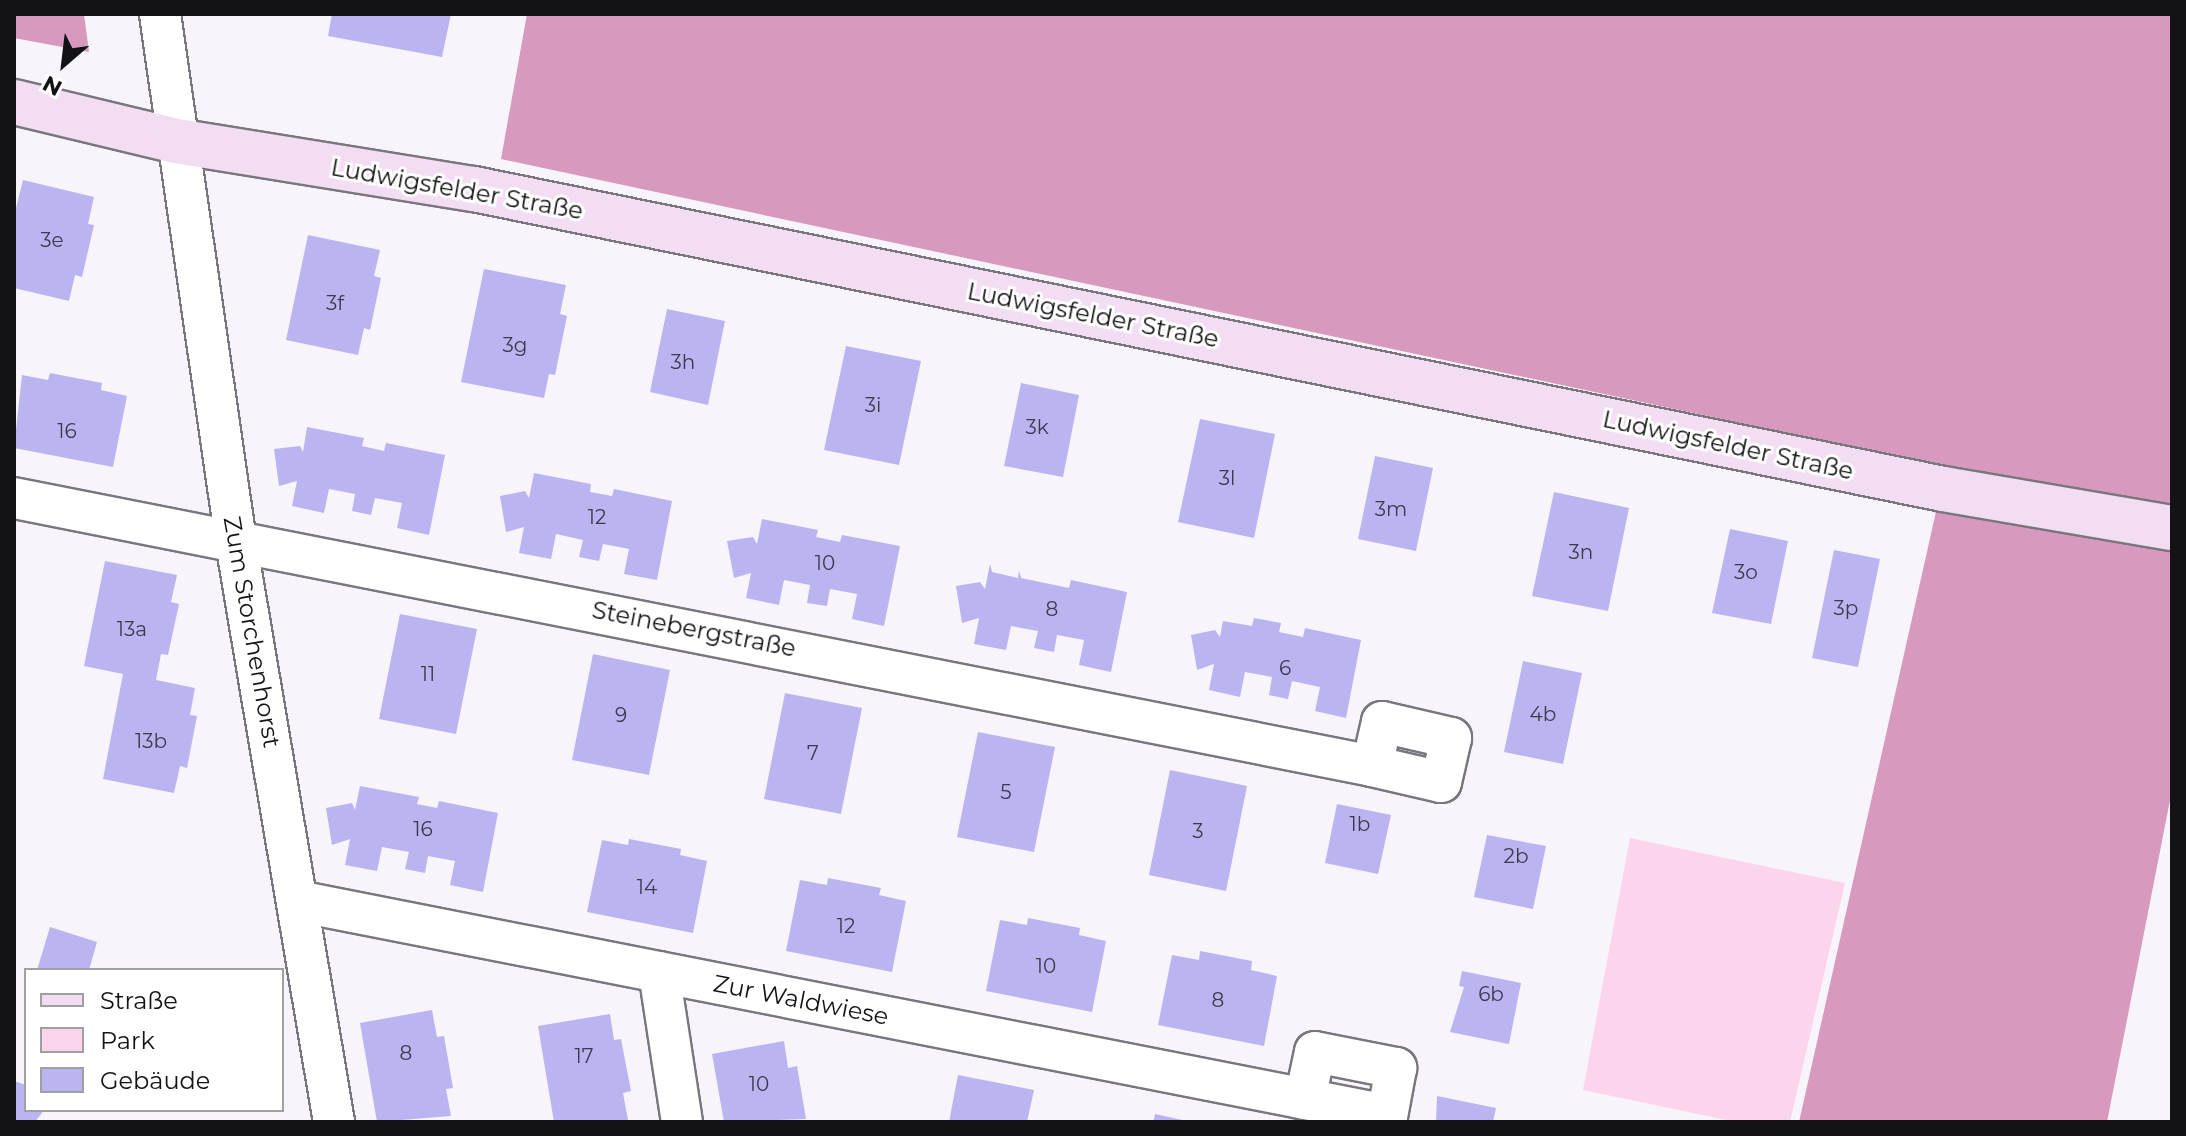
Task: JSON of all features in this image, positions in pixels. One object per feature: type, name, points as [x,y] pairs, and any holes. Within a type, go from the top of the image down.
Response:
[{"type":"street","name":"Zum Storchenhorst","points":[[160,14],[236,542],[334,1122]]},
{"type":"street","name":"Ludwigsfelder Straße","points":[[14,102],[176,141],[474,189],[1943,489],[2172,528]]},
{"type":"street","name":"Steinebergstraße","points":[[14,498],[1372,766]]},
{"type":"street","name":"Zur Waldwiese","points":[[297,901],[1305,1099],[1386,1118]]},
{"type":"street","points":[[659,972],[682,1122]]},
{"type":"green space","points":[[1630,838],[1845,883],[1790,1122],[1736,1122],[1583,1090]]},
{"type":"shaded area","points":[[14,14],[84,14],[89,52],[14,38]]},
{"type":"shaded area","points":[[527,14],[2172,14],[2172,790],[2107,1122],[1799,1122],[1946,467],[501,159]]},
{"type":"building","points":[[332,14],[451,14],[442,57],[328,36]]},
{"type":"building","points":[[23,180],[94,197],[88,224],[94,225],[82,277],[75,275],[69,301],[14,288],[14,216]]},
{"type":"building","points":[[308,235],[380,250],[374,276],[381,278],[370,330],[364,328],[358,355],[286,340]]},
{"type":"building","points":[[484,269],[566,285],[560,314],[567,316],[555,375],[549,374],[544,398],[461,382]]},
{"type":"building","points":[[667,309],[725,321],[708,405],[650,392]]},
{"type":"building","points":[[846,346],[921,361],[899,465],[824,450]]},
{"type":"building","points":[[50,373],[102,383],[101,390],[127,396],[113,467],[14,448],[22,375],[48,380]]},
{"type":"building","points":[[1021,383],[1079,395],[1063,477],[1004,466]]},
{"type":"building","points":[[1200,419],[1275,434],[1254,538],[1178,522]]},
{"type":"building","points":[[307,427],[364,438],[362,446],[384,451],[386,443],[445,455],[429,535],[397,528],[402,503],[375,498],[371,515],[352,511],[355,494],[329,489],[324,513],[292,506],[297,481],[279,486],[274,449],[300,446],[303,452]]},
{"type":"building","points":[[1375,456],[1433,468],[1416,551],[1358,539]]},
{"type":"building","points":[[534,473],[591,484],[590,492],[612,496],[614,489],[672,501],[657,580],[624,574],[629,549],[603,544],[599,561],[579,557],[583,540],[556,534],[551,559],[519,553],[524,527],[506,532],[500,496],[525,491],[529,498]]},
{"type":"building","points":[[1554,492],[1629,508],[1608,611],[1532,596]]},
{"type":"building","points":[[762,519],[818,530],[816,537],[840,542],[842,535],[900,546],[884,626],[852,619],[857,594],[830,589],[827,606],[807,603],[810,585],[784,580],[779,605],[746,598],[751,573],[734,578],[727,541],[753,537],[757,544]]},
{"type":"building","points":[[1730,529],[1788,541],[1771,624],[1712,613]]},
{"type":"building","points":[[1834,550],[1880,559],[1858,667],[1812,658]]},
{"type":"building","points":[[105,561],[177,575],[171,602],[179,604],[168,655],[161,654],[156,680],[195,688],[190,715],[197,716],[187,768],[180,766],[174,793],[103,779],[123,674],[84,666]]},
{"type":"building","points":[[990,564],[992,572],[1018,578],[1019,570],[1021,578],[1069,588],[1071,580],[1127,592],[1111,672],[1079,665],[1084,640],[1057,635],[1054,652],[1034,648],[1038,631],[1011,626],[1006,650],[974,644],[979,618],[962,623],[956,586],[980,582],[985,589]]},
{"type":"building","points":[[400,614],[477,629],[456,734],[379,719]]},
{"type":"building","points":[[1254,618],[1281,623],[1279,632],[1303,637],[1305,628],[1361,640],[1346,718],[1315,711],[1320,687],[1292,681],[1288,699],[1269,695],[1272,677],[1245,672],[1240,697],[1209,690],[1214,664],[1197,670],[1191,635],[1215,630],[1220,637],[1223,621],[1252,626]]},
{"type":"building","points":[[593,654],[670,670],[649,775],[572,760]]},
{"type":"building","points":[[1523,661],[1582,673],[1563,764],[1504,752]]},
{"type":"building","points":[[785,693],[862,708],[841,814],[764,799]]},
{"type":"building","points":[[978,732],[1055,747],[1034,852],[957,837]]},
{"type":"building","points":[[1170,770],[1247,786],[1226,891],[1149,875]]},
{"type":"building","points":[[360,786],[419,797],[417,804],[437,808],[439,801],[498,813],[483,892],[450,885],[455,861],[428,856],[425,873],[405,869],[409,852],[382,847],[377,871],[345,865],[350,839],[332,845],[326,808],[352,803],[355,810]]},
{"type":"building","points":[[1337,804],[1391,815],[1378,874],[1325,863]]},
{"type":"building","points":[[1487,835],[1546,846],[1533,909],[1474,897]]},
{"type":"building","points":[[629,839],[681,849],[680,855],[707,861],[693,933],[587,912],[602,840],[628,845]]},
{"type":"building","points":[[828,878],[881,888],[879,895],[906,901],[892,972],[786,951],[800,880],[827,885]]},
{"type":"building","points":[[1028,918],[1080,928],[1079,935],[1106,941],[1092,1012],[986,991],[1000,920],[1027,925]]},
{"type":"building","points":[[50,927],[97,942],[90,968],[38,968]]},
{"type":"building","points":[[1200,951],[1252,961],[1251,970],[1277,976],[1264,1046],[1158,1025],[1172,955],[1199,960]]},
{"type":"building","points":[[1462,971],[1521,983],[1509,1044],[1450,1032],[1464,987],[1459,986]]},
{"type":"building","points":[[432,1010],[437,1037],[444,1036],[453,1088],[446,1089],[451,1116],[377,1122],[360,1023]]},
{"type":"building","points":[[610,1014],[614,1040],[621,1039],[631,1091],[623,1093],[628,1120],[554,1122],[538,1026]]},
{"type":"building","points":[[784,1041],[788,1068],[797,1066],[806,1119],[724,1122],[712,1054]]},
{"type":"building","points":[[958,1075],[1034,1090],[1027,1122],[949,1122]]},
{"type":"building","points":[[14,1081],[24,1084],[24,1112],[42,1112],[35,1122],[14,1122]]},
{"type":"building","points":[[1437,1096],[1496,1108],[1493,1122],[1436,1122]]},
{"type":"building","points":[[1155,1114],[1187,1121],[1187,1122],[1153,1122]]}]
